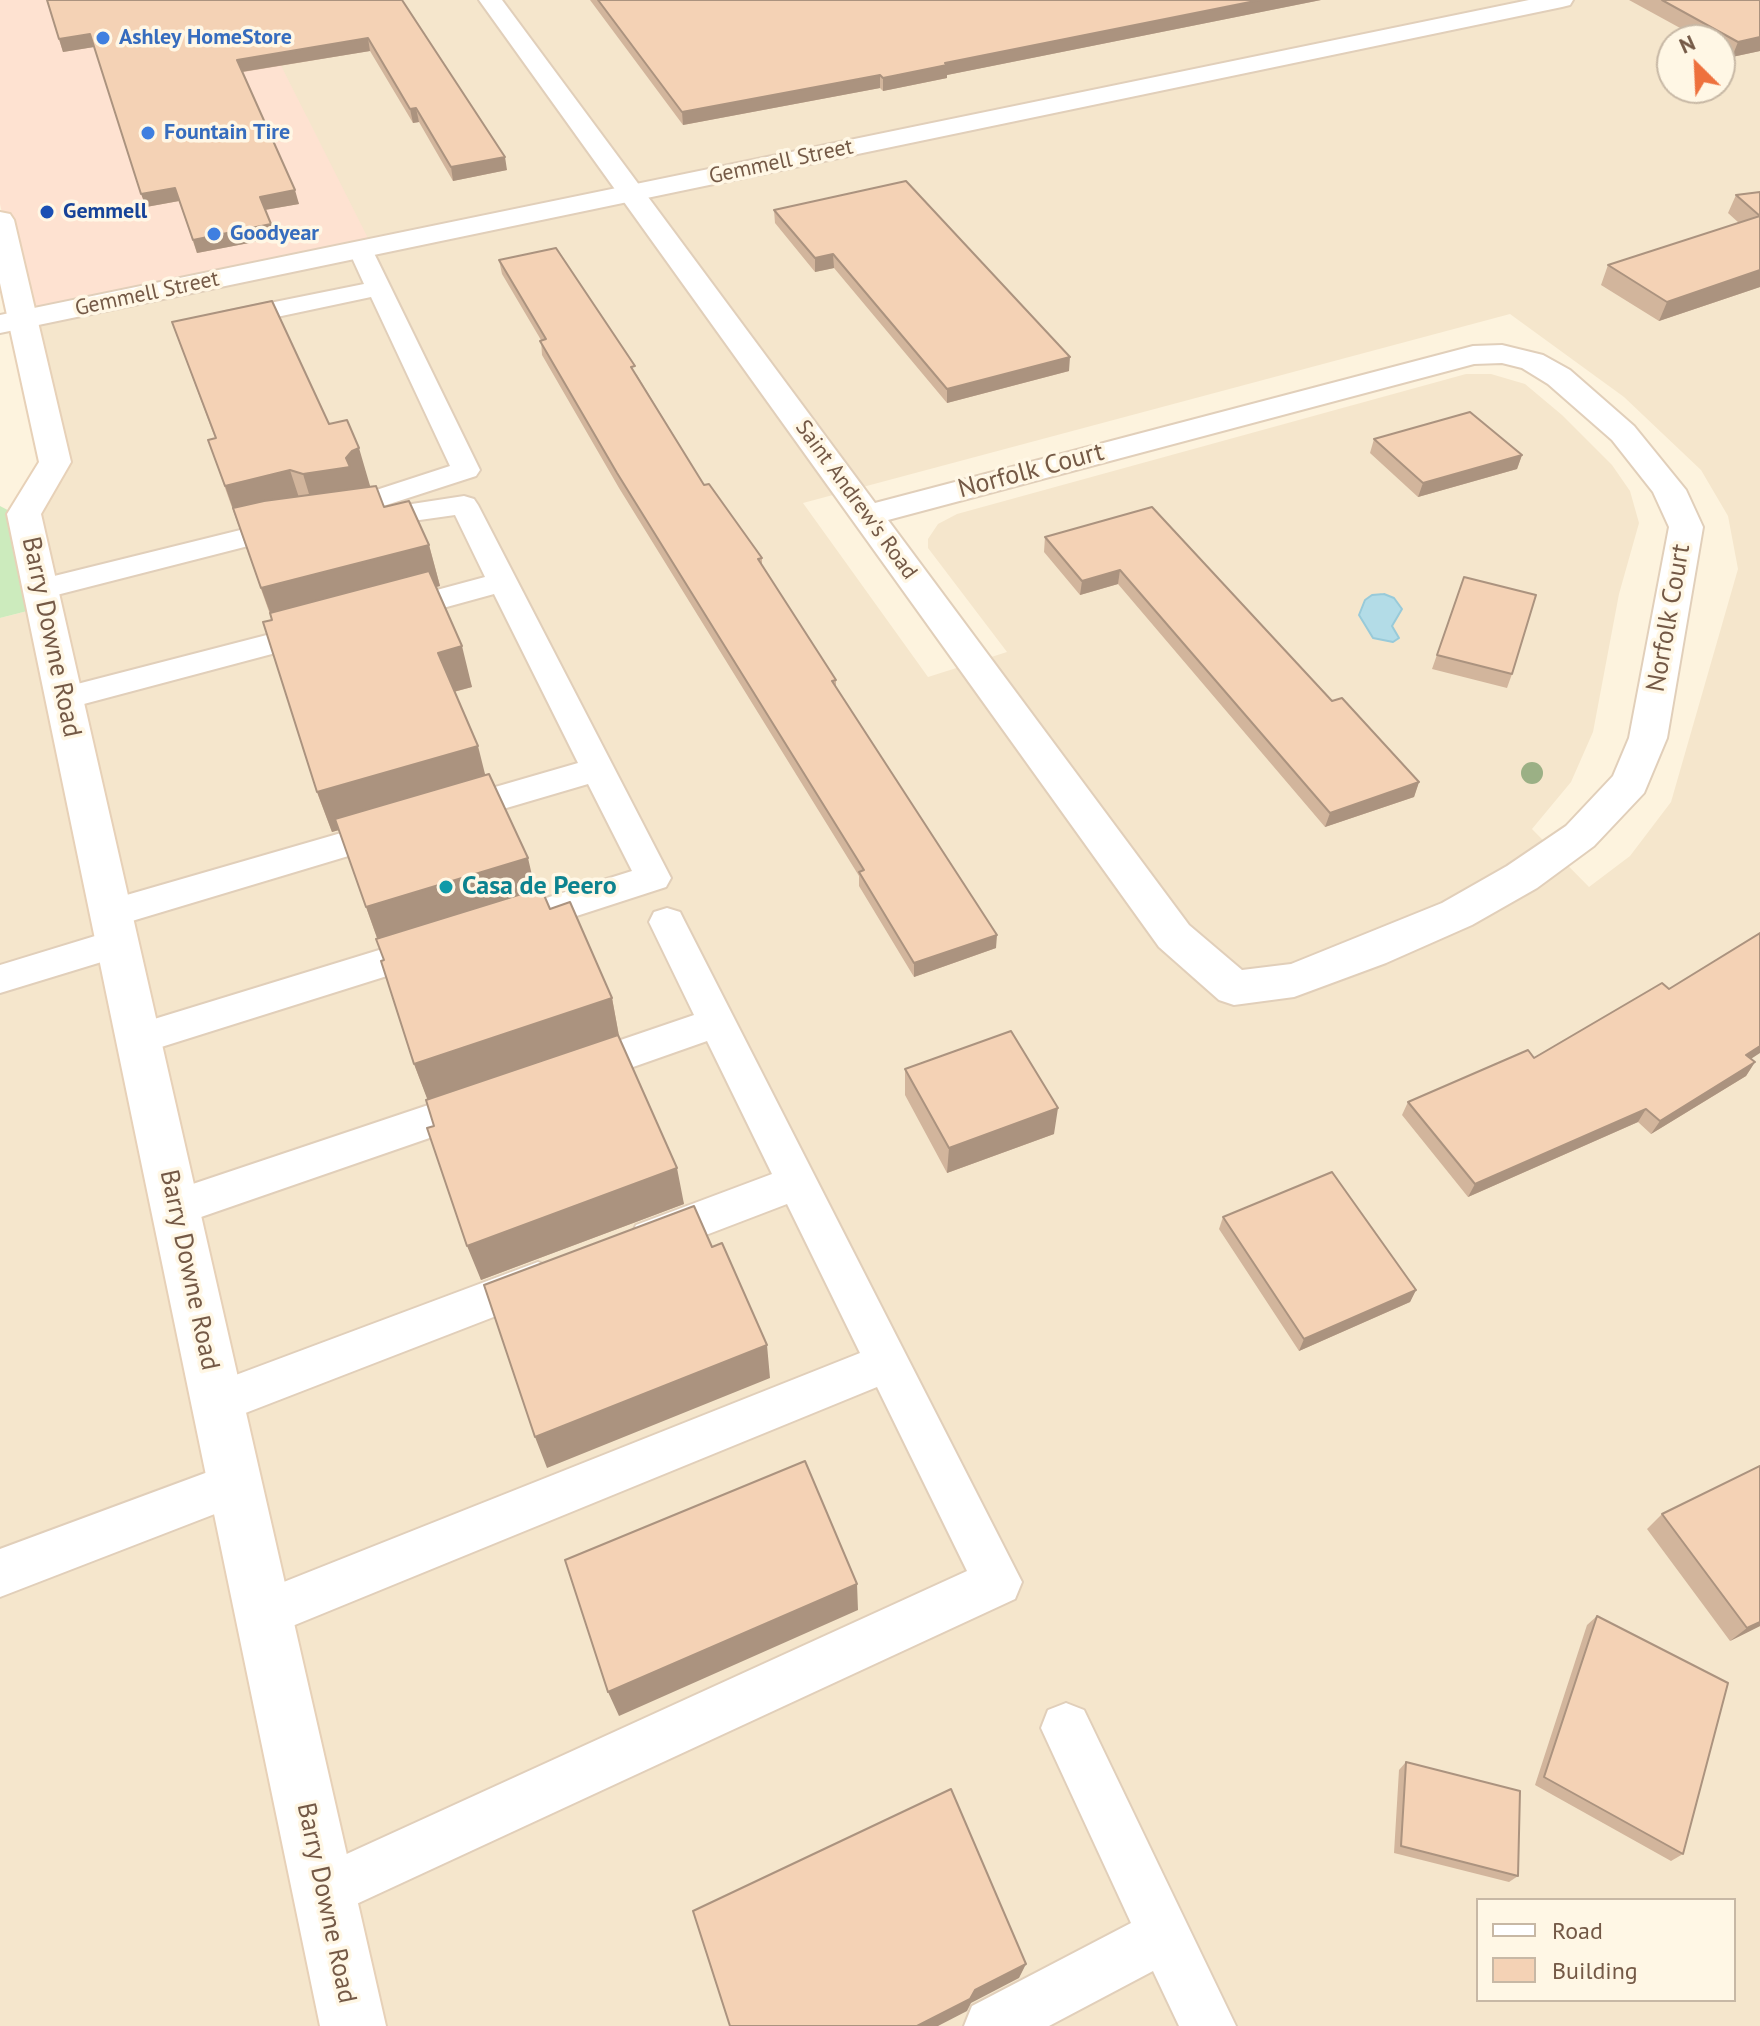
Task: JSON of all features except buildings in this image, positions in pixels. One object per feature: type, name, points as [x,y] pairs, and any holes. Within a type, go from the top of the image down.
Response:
[{"type":"street","name":"Saint Andrew's Road","points":[[490,0],[1174,936],[1234,988]]},
{"type":"street","name":"Gemmell Street","points":[[11,322],[1562,0]]},
{"type":"street","name":"Barry Downe Road","points":[[0,220],[11,322],[55,462],[12,508],[41,589],[353,2026]]},
{"type":"street","name":"Norfolk Court","points":[[867,515],[1473,355],[1502,354],[1532,361],[1559,377],[1623,433],[1669,490],[1686,527],[1648,738],[1630,783],[1580,836],[1522,877],[1457,914],[1294,980],[1234,988]]},
{"type":"lane","points":[[41,589],[281,530],[466,470],[360,249]]},
{"type":"lane","points":[[196,327],[379,288]]},
{"type":"lane","points":[[139,1039],[653,878],[464,505],[281,530]]},
{"type":"lane","points":[[65,698],[503,582]]},
{"type":"lane","points":[[0,979],[115,928],[598,769]]},
{"type":"lane","points":[[324,1892],[998,1582],[667,922]]},
{"type":"lane","points":[[175,1208],[717,1022]]},
{"type":"lane","points":[[621,1249],[798,1182]]},
{"type":"lane","points":[[217,1403],[577,1266]]},
{"type":"lane","points":[[263,1614],[888,1362]]},
{"type":"lane","points":[[0,1573],[235,1484]]},
{"type":"lane","points":[[1066,1728],[1208,2026]]},
{"type":"lane","points":[[992,2026],[1165,1935]]},
{"type":"shaded area","points":[[0,0],[248,0],[373,248],[26,320],[0,204]]},
{"type":"shaded area","points":[[248,0],[1760,0],[1760,2026],[0,2026],[0,618],[39,608],[19,516],[60,462],[26,320]],"holes":[[[1510,314],[1624,397],[1701,470],[1728,516],[1738,569],[1671,802],[1630,856],[1589,887],[1532,829],[1571,782],[1593,732],[1619,594],[1639,523],[1630,491],[1612,465],[1562,415],[1525,384],[1491,374],[1466,374],[957,514],[938,524],[928,539],[928,548],[1007,652],[928,677],[803,503]]]},
{"type":"green space","points":[[0,506],[19,516],[39,608],[0,618]]},
{"type":"water","points":[[1384,594],[1394,598],[1402,609],[1392,626],[1399,638],[1393,642],[1373,638],[1359,615],[1365,600],[1372,595]]},
{"type":"place","name":"Ashley HomeStore","points":[[103,38]]},
{"type":"place","name":"Fountain Tire","points":[[148,133]]},
{"type":"place","name":"Gemmell","points":[[47,212]]},
{"type":"place","name":"Goodyear","points":[[214,234]]},
{"type":"place","name":"Casa de Peero","points":[[446,887]]}]
